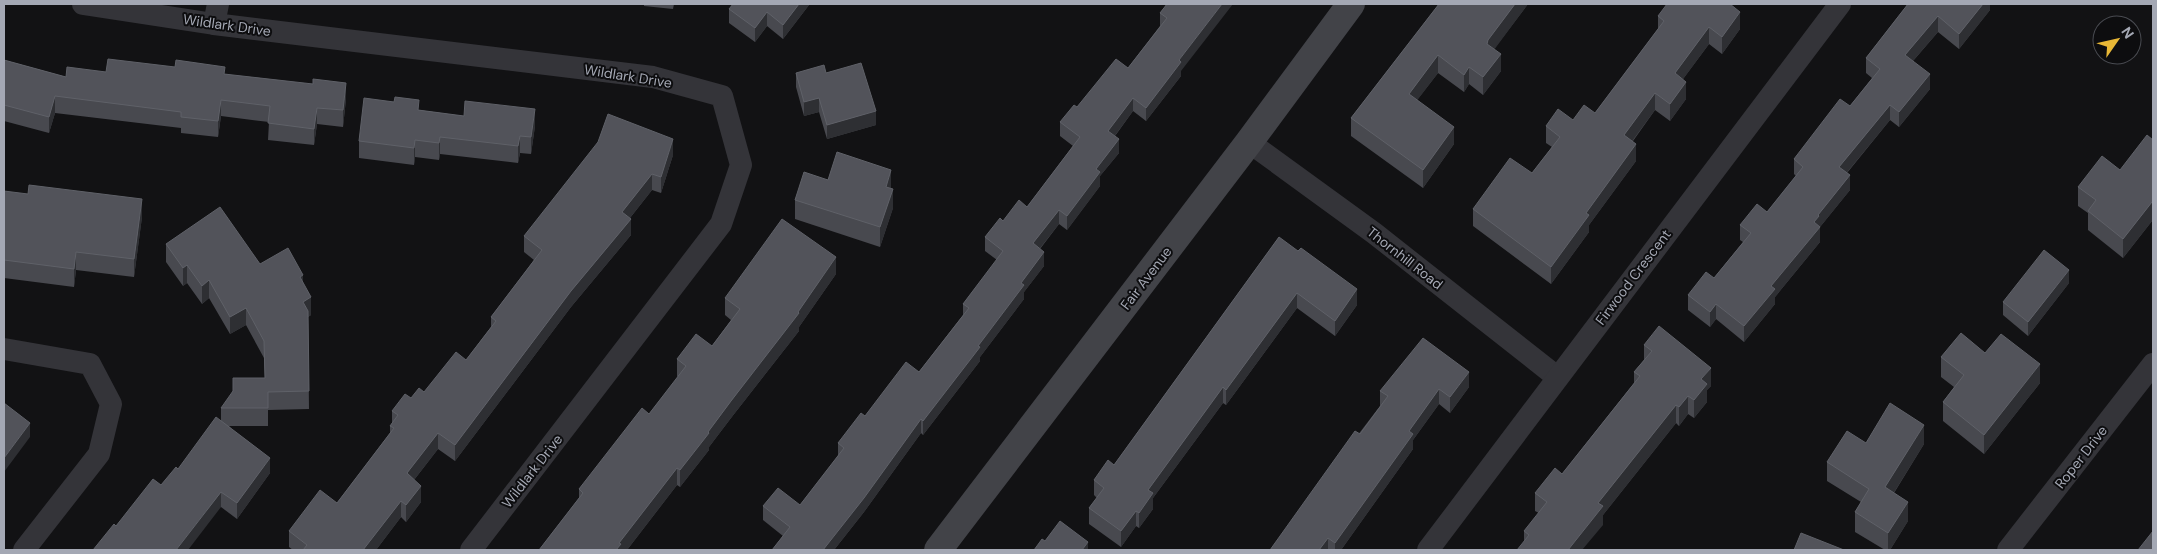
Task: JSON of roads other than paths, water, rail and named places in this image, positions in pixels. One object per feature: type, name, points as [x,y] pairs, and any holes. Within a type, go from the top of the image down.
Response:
[{"type":"street","name":"Wildlark Drive","points":[[83,4],[216,14],[652,77],[722,96],[741,165],[721,224],[471,550]]},
{"type":"street","name":"Fair Avenue","points":[[938,550],[1250,142],[1351,4]]},
{"type":"street","name":"Firwood Crescent","points":[[1428,550],[1840,4]]},
{"type":"street","name":"Thornhill Road","points":[[1250,142],[1374,233],[1557,377]]},
{"type":"street","points":[[4,349],[90,364],[110,404],[99,454],[24,550]]},
{"type":"street","name":"Roper Drive","points":[[2008,550],[2153,364]]}]
